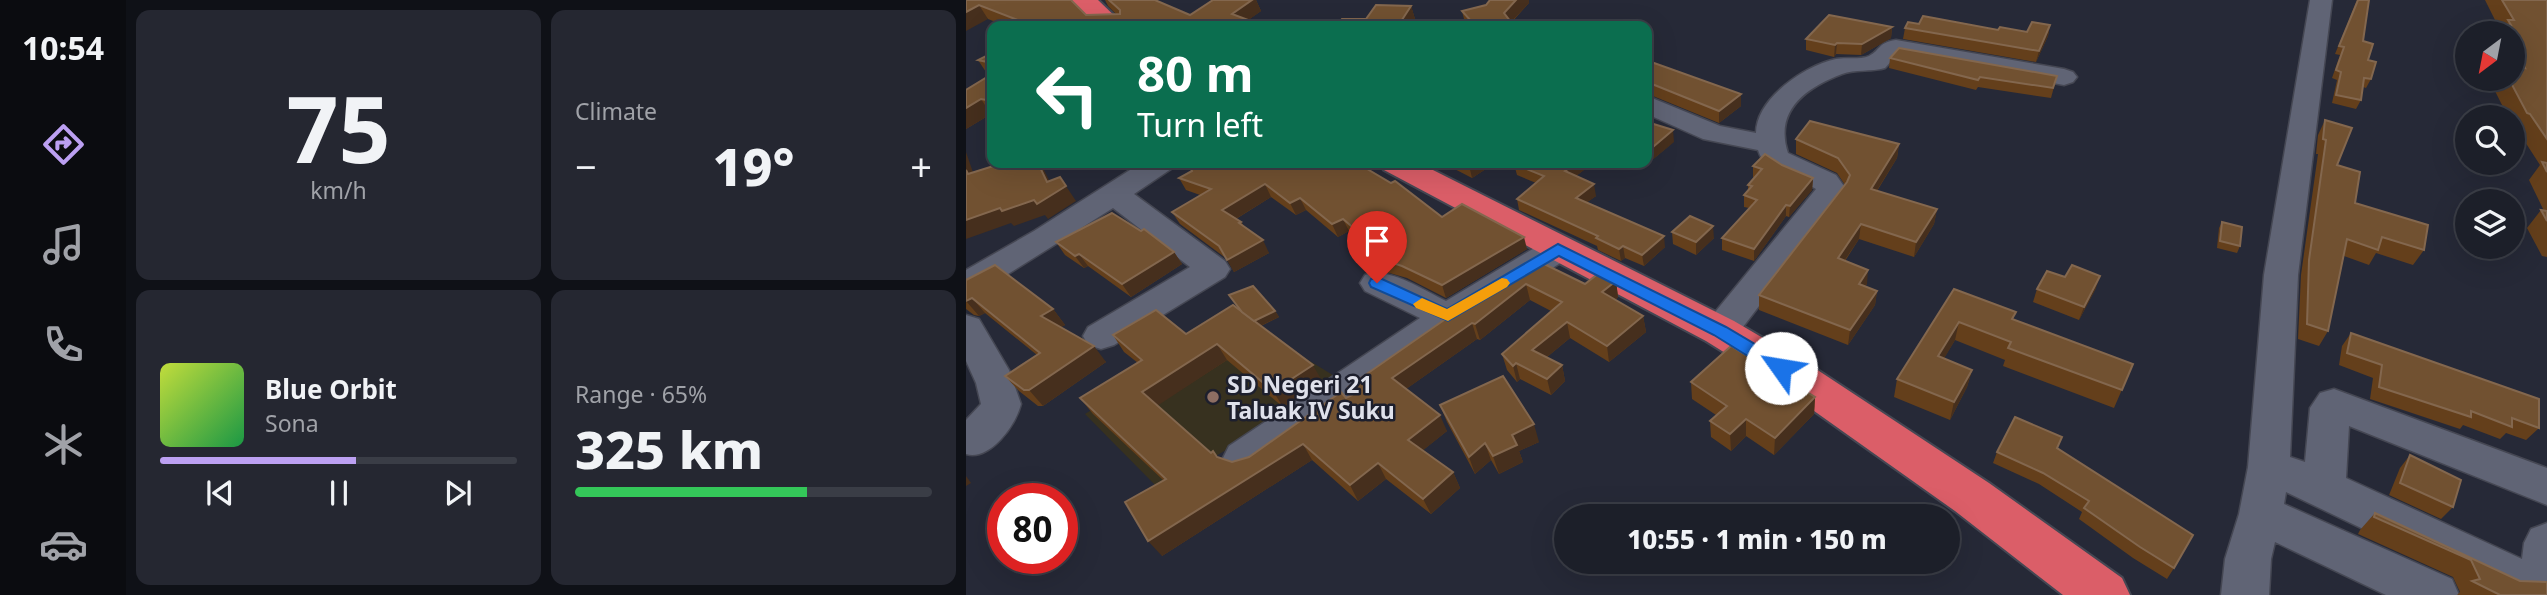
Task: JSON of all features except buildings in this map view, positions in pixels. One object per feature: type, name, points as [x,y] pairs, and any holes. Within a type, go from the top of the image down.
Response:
[{"type":"highway","points":[[1084,0],[1103,21]]},
{"type":"highway","points":[[1404,168],[1720,331],[1801,380],[1972,497],[2104,595]]},
{"type":"street","points":[[2245,595],[2248,559],[2261,513],[2269,467],[2281,275],[2321,0]]},
{"type":"street","points":[[1720,331],[1829,195],[1830,189],[1825,181],[1783,164],[1775,157],[1770,144],[1770,122],[1781,103],[1800,86],[1838,66],[1876,63],[1890,48],[1896,47],[2064,77]]},
{"type":"street","points":[[1652,106],[1713,133],[1770,144]]},
{"type":"street","points":[[966,285],[1046,238],[1153,168]]},
{"type":"street","points":[[1101,336],[1213,269],[1114,194]]},
{"type":"street","points":[[1244,458],[1448,316],[1558,249]]},
{"type":"street","points":[[1377,283],[1448,316]]},
{"type":"street","points":[[966,328],[1002,401],[1000,411],[971,439]]},
{"type":"street","points":[[2324,488],[2330,408],[2334,404],[2547,486]]},
{"type":"street","points":[[2269,467],[2324,488],[2531,584],[2542,582],[2547,543]]},
{"type":"street","points":[[2261,513],[2435,595]]},
{"type":"shaded area","name":"SD Negeri 21 Taluak IV Suku","points":[[1239,318],[1341,380],[1160,490],[1085,414]]},
{"type":"slow traffic","points":[[1422,304],[1448,316],[1502,283]]},
{"type":"place","name":"SD Negeri 21 Taluak IV Suku","points":[[1213,397]]},
{"type":"route","points":[[1377,283],[1448,316],[1558,249],[1720,331],[1781,368]]}]
